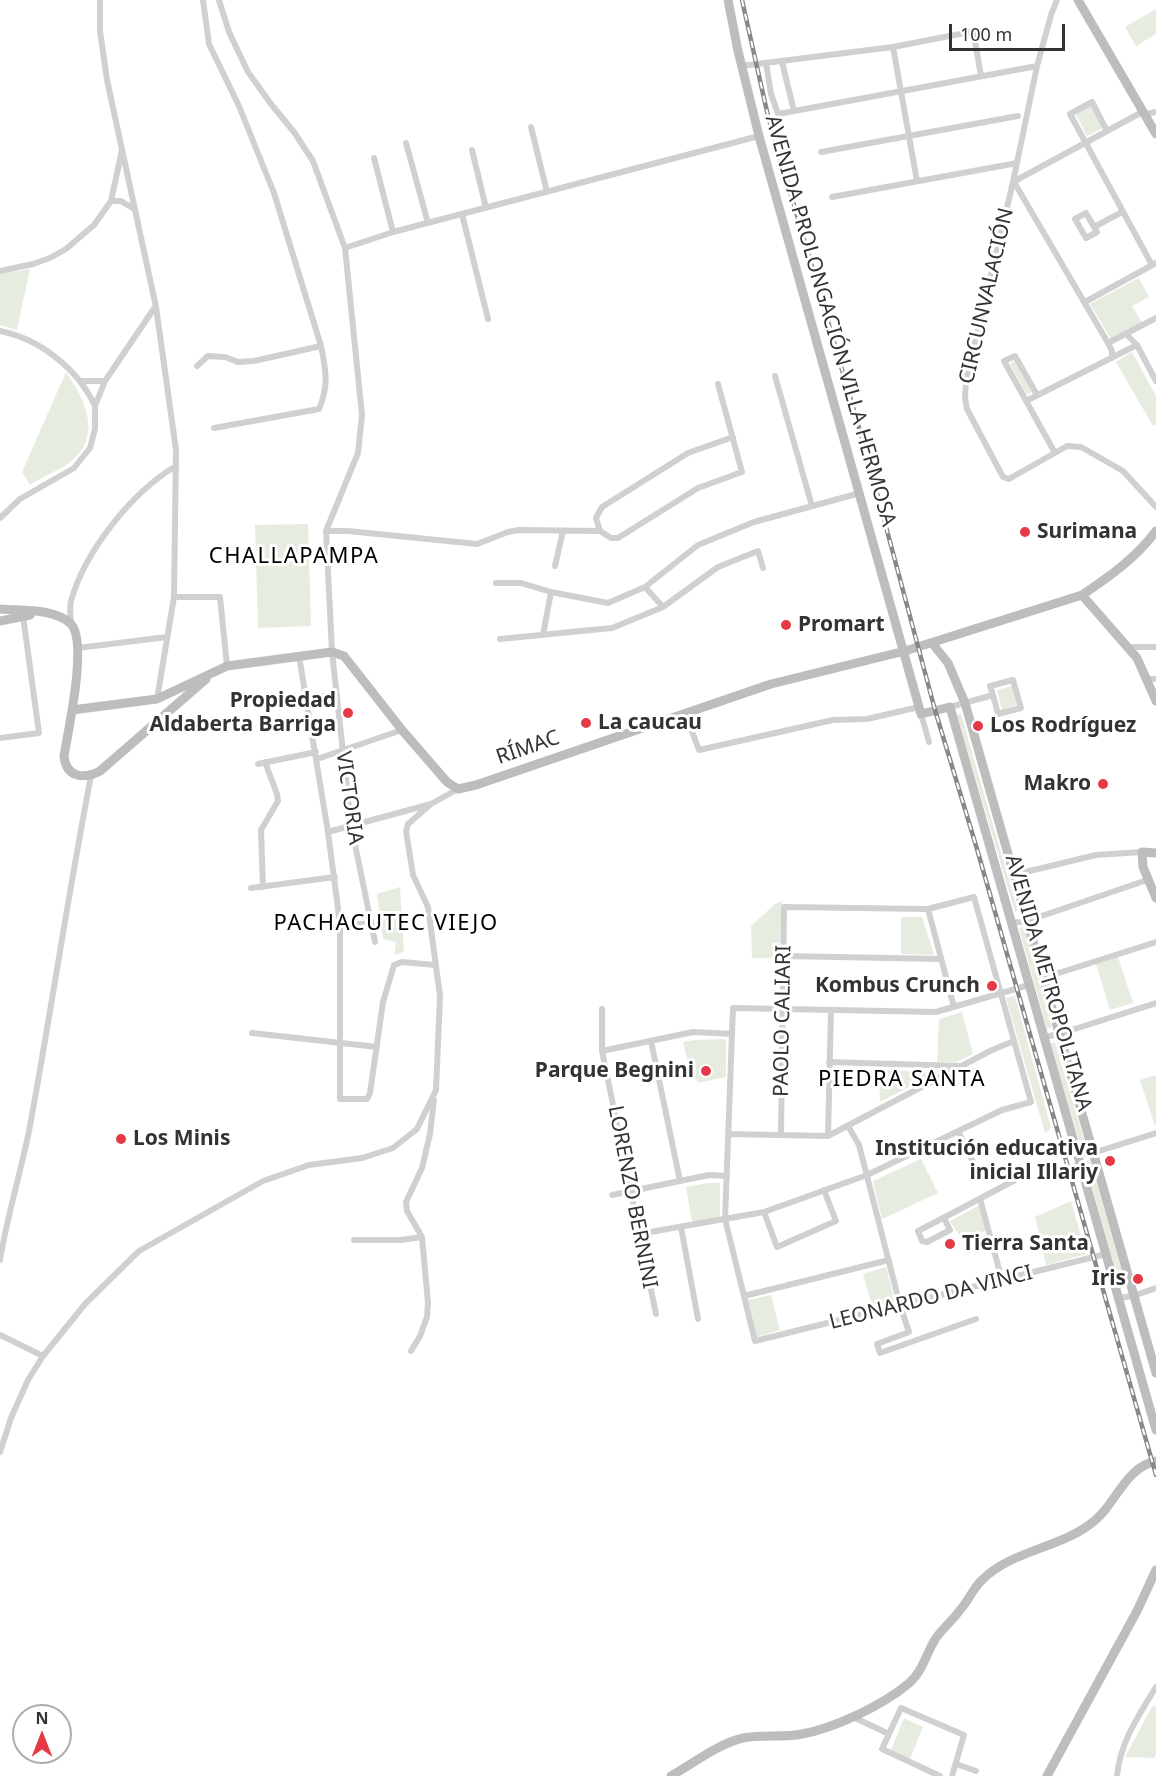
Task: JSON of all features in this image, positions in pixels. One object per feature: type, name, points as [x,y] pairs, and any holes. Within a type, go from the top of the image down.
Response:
[{"type":"main road","name":"AVENIDA PROLONGACIÓN VILLA HERMOSA","points":[[728,0],[741,66],[759,136],[905,651]]},
{"type":"main road","points":[[1078,0],[1149,113],[1156,134]]},
{"type":"main road","name":"RÍMAC","points":[[458,789],[476,785],[771,684],[905,651],[1082,595],[1125,563],[1156,531]]},
{"type":"main road","points":[[1082,595],[1137,658],[1151,679],[1156,701]]},
{"type":"main road","points":[[0,609],[43,613],[59,617],[71,625],[78,648],[77,668],[64,756],[65,766],[78,775],[91,776],[100,771],[215,672]]},
{"type":"main road","points":[[0,621],[43,613]]},
{"type":"main road","name":"AVENIDA METROPOLITANA","points":[[947,638],[948,663]]},
{"type":"main road","name":"AVENIDA METROPOLITANA","points":[[932,643],[948,663],[965,703],[1133,1296],[1151,1342],[1156,1373]]},
{"type":"main road","points":[[905,651],[920,710],[950,707]]},
{"type":"main road","points":[[72,710],[157,699],[227,666],[332,652],[344,656],[402,730],[447,782],[458,789]]},
{"type":"main road","name":"AVENIDA METROPOLITANA","points":[[950,707],[1156,1430]]},
{"type":"main road","points":[[1156,853],[1142,852],[1143,867],[1156,898]]},
{"type":"main road","points":[[671,1776],[725,1745],[743,1738],[802,1734],[855,1718],[908,1684],[918,1674],[936,1638],[991,1571],[1090,1525],[1107,1510],[1129,1476],[1140,1467],[1156,1461]]},
{"type":"main road","points":[[1047,1776],[1128,1629],[1156,1570]]},
{"type":"street","points":[[100,0],[100,32],[107,80],[156,307],[176,466],[174,597],[157,699]]},
{"type":"street","points":[[204,0],[209,44],[239,106],[274,193],[321,346],[326,370],[325,395],[319,409],[214,428]]},
{"type":"street","points":[[219,0],[229,32],[248,72],[313,161],[345,248],[362,416],[361,437],[358,453],[326,531],[348,531],[477,544],[519,530],[600,531]]},
{"type":"street","name":"CIRCUNVALACIÓN","points":[[1058,0],[1051,15],[1037,66],[1013,182],[966,381],[967,409],[1003,477],[1009,478],[1067,447],[1081,447],[1123,471],[1156,507]]},
{"type":"street","points":[[741,66],[892,47],[970,32],[974,35],[981,76]]},
{"type":"street","points":[[892,47],[917,181]]},
{"type":"street","points":[[782,62],[794,111]]},
{"type":"street","points":[[766,63],[777,114],[1037,66]]},
{"type":"street","points":[[1085,302],[1154,264],[1122,212],[1070,114],[1092,102],[1107,131]]},
{"type":"street","points":[[1112,357],[1112,351],[1085,302],[1013,182],[1107,131],[1149,113]]},
{"type":"street","points":[[821,152],[1018,116]]},
{"type":"street","points":[[531,127],[547,192]]},
{"type":"street","points":[[345,248],[393,232],[759,136]]},
{"type":"street","points":[[406,143],[428,223]]},
{"type":"street","points":[[0,271],[33,264],[66,249],[94,225],[111,201],[123,147]]},
{"type":"street","points":[[472,150],[486,208]]},
{"type":"street","points":[[374,158],[393,232]]},
{"type":"street","points":[[832,197],[1017,163]]},
{"type":"street","points":[[111,201],[121,201],[134,209]]},
{"type":"street","points":[[1094,227],[1122,212]]},
{"type":"street","points":[[462,214],[488,319]]},
{"type":"street","points":[[0,518],[21,499],[74,468],[85,455],[90,448],[95,429],[95,406],[105,381],[156,307]]},
{"type":"street","points":[[1108,343],[1156,318]]},
{"type":"street","points":[[0,331],[26,340],[70,369],[81,381],[95,406]]},
{"type":"street","points":[[1126,334],[1137,345],[1156,381]]},
{"type":"street","points":[[1026,401],[1137,345]]},
{"type":"street","points":[[197,366],[208,356],[225,357],[238,362],[254,361],[321,346]]},
{"type":"street","points":[[1037,396],[1015,356],[1005,361],[1055,453]]},
{"type":"street","points":[[774,376],[812,506]]},
{"type":"street","points":[[81,381],[105,381]]},
{"type":"street","points":[[718,384],[733,437],[742,472],[698,488],[618,538],[604,535],[600,531],[596,518],[602,507],[688,453],[733,437]]},
{"type":"street","points":[[71,625],[70,603],[86,562],[117,518],[159,478],[176,466]]},
{"type":"street","points":[[496,583],[521,583],[551,592],[608,603],[645,587],[698,545],[754,522],[860,493]]},
{"type":"street","name":"VICTORIA","points":[[326,531],[332,652],[342,751],[351,825],[375,942]]},
{"type":"street","points":[[555,566],[563,531]]},
{"type":"street","points":[[500,639],[612,628],[663,607],[718,567],[758,551],[763,568]]},
{"type":"street","points":[[645,587],[663,607]]},
{"type":"street","points":[[543,635],[551,592]]},
{"type":"street","points":[[174,597],[220,597],[227,666]]},
{"type":"street","points":[[0,738],[39,734],[23,616]]},
{"type":"street","points":[[78,648],[167,637]]},
{"type":"street","points":[[1127,647],[1156,647]]},
{"type":"street","points":[[299,656],[335,877],[340,924],[340,1099],[367,1099],[370,1093],[383,1002],[394,966],[402,962],[435,965]]},
{"type":"street","points":[[1013,680],[1021,708],[998,714],[993,695],[990,686],[1013,680]]},
{"type":"street","points":[[305,698],[336,695]]},
{"type":"street","points":[[950,707],[993,695]]},
{"type":"street","points":[[685,713],[699,750],[833,720],[867,719],[920,710],[929,742]]},
{"type":"street","points":[[263,887],[261,830],[278,801],[277,794],[261,763],[342,751],[402,730]]},
{"type":"street","points":[[0,1260],[28,1133],[72,873],[91,776]]},
{"type":"street","points":[[411,1351],[427,1317],[426,1275],[422,1237],[407,1211],[406,1202],[423,1168],[430,1134],[436,1090],[440,996],[428,907],[413,874],[406,831],[412,820],[431,804],[458,789]]},
{"type":"street","points":[[328,832],[431,804]]},
{"type":"street","points":[[1013,875],[1096,855],[1142,852]]},
{"type":"street","points":[[251,888],[335,877]]},
{"type":"street","points":[[1012,923],[1027,921],[1147,880]]},
{"type":"street","points":[[639,1234],[764,1212],[867,1175],[1002,1110],[1031,1102],[974,897],[928,909],[954,1007]]},
{"type":"street","name":"PAOLO CALIARI","points":[[781,1135],[784,907],[928,909]]},
{"type":"street","points":[[340,924],[371,924]]},
{"type":"street","points":[[1043,978],[1156,942]]},
{"type":"street","points":[[784,956],[941,959]]},
{"type":"street","points":[[889,1260],[744,1296],[725,1219],[733,1008],[936,1012],[1029,985]]},
{"type":"street","points":[[1044,1037],[1156,1003]]},
{"type":"street","name":"LORENZO BERNINI","points":[[603,1009],[602,1051],[656,1314]]},
{"type":"street","points":[[828,1136],[831,1010]]},
{"type":"street","points":[[252,1032],[377,1047]]},
{"type":"street","points":[[602,1051],[693,1032],[732,1034]]},
{"type":"street","points":[[651,1041],[680,1181]]},
{"type":"street","points":[[728,1134],[828,1136],[992,1050],[1014,1041]]},
{"type":"street","points":[[829,1062],[962,1066]]},
{"type":"street","points":[[0,1452],[11,1418],[28,1380],[43,1356],[85,1304],[139,1251],[262,1180],[309,1165],[362,1158],[393,1148],[417,1129],[435,1093]]},
{"type":"street","points":[[848,1126],[859,1145],[909,1332],[877,1344],[880,1353],[976,1319]]},
{"type":"street","points":[[958,1131],[975,1166]]},
{"type":"street","points":[[1078,1154],[1093,1153],[1156,1133]]},
{"type":"street","points":[[612,1195],[709,1175],[727,1176]]},
{"type":"street","points":[[944,1218],[950,1230],[927,1242],[922,1241],[918,1231],[1015,1180]]},
{"type":"street","points":[[764,1212],[777,1247],[836,1221],[824,1190]]},
{"type":"street","points":[[980,1198],[1002,1280]]},
{"type":"street","points":[[681,1227],[698,1319]]},
{"type":"street","points":[[354,1240],[398,1240],[422,1237]]},
{"type":"street","name":"LEONARDO DA VINCI","points":[[744,1296],[755,1341],[1106,1254]]},
{"type":"street","points":[[1118,1298],[1133,1296],[1156,1288]]},
{"type":"street","points":[[0,1335],[43,1356]]},
{"type":"street","points":[[1117,1776],[1123,1745],[1156,1687]]},
{"type":"street","points":[[940,1776],[882,1749],[901,1708],[964,1735],[952,1776]]},
{"type":"street","points":[[855,1718],[889,1734]]},
{"type":"street","points":[[956,1764],[976,1771]]},
{"type":"shaded area","points":[[1156,9],[1156,34],[1136,46],[1125,27]]},
{"type":"shaded area","points":[[1091,105],[1103,128],[1087,136],[1075,113]]},
{"type":"shaded area","points":[[30,269],[17,330],[0,325],[0,274]]},
{"type":"shaded area","points":[[1139,278],[1149,297],[1132,306],[1142,323],[1111,339],[1090,304]]},
{"type":"shaded area","points":[[1132,352],[1156,396],[1156,424],[1153,426],[1116,362]]},
{"type":"shaded area","points":[[1014,361],[1032,392],[1027,395],[1010,364]]},
{"type":"shaded area","points":[[66,372],[78,392],[87,415],[87,437],[83,448],[75,458],[30,485],[22,472]]},
{"type":"shaded area","points":[[308,524],[311,626],[258,628],[255,525]]},
{"type":"shaded area","points":[[1012,686],[1017,705],[1002,710],[997,690]]},
{"type":"shaded area","points":[[961,714],[1018,911],[1015,912],[957,715]]},
{"type":"shaded area","points":[[400,887],[404,952],[394,955],[396,942],[383,939],[377,894]]},
{"type":"shaded area","points":[[782,901],[779,958],[752,958],[751,926],[775,904]]},
{"type":"shaded area","points":[[901,917],[922,917],[934,955],[901,954]]},
{"type":"shaded area","points":[[1024,926],[1052,1027],[1047,1029],[1019,929]]},
{"type":"shaded area","points":[[1118,957],[1133,1003],[1110,1010],[1096,964]]},
{"type":"shaded area","points":[[1015,996],[1051,1128],[1045,1133],[1006,998]]},
{"type":"shaded area","points":[[962,1012],[973,1054],[956,1062],[937,1062],[939,1019]]},
{"type":"shaded area","points":[[726,1039],[726,1077],[698,1083],[696,1079],[692,1080],[683,1042]]},
{"type":"shaded area","points":[[1050,1043],[1055,1043],[1086,1146],[1081,1147]]},
{"type":"shaded area","points":[[879,1070],[883,1070],[938,1072],[880,1102]]},
{"type":"shaded area","points":[[1156,1075],[1156,1125],[1155,1126],[1140,1080]]},
{"type":"shaded area","points":[[921,1159],[938,1193],[882,1219],[873,1181]]},
{"type":"shaded area","points":[[1090,1160],[1127,1286],[1120,1289],[1085,1161]]},
{"type":"shaded area","points":[[720,1183],[720,1217],[692,1222],[686,1187]]},
{"type":"shaded area","points":[[1071,1201],[1086,1254],[1046,1265],[1035,1217]]},
{"type":"shaded area","points":[[978,1206],[986,1230],[970,1240],[968,1234],[959,1235],[950,1221]]},
{"type":"shaded area","points":[[886,1267],[895,1303],[873,1309],[863,1274]]},
{"type":"shaded area","points":[[771,1295],[780,1330],[757,1337],[748,1300]]},
{"type":"shaded area","points":[[1153,1705],[1156,1707],[1156,1754],[1154,1758],[1125,1757]]},
{"type":"shaded area","points":[[904,1718],[923,1727],[910,1759],[891,1750]]},
{"type":"railway","points":[[742,0],[768,116],[866,452],[935,710],[1156,1475]]},
{"type":"place","name":"Surimana","points":[[1025,532]]},
{"type":"place","name":"Promart","points":[[786,625]]},
{"type":"place","name":"Propiedad Aldaberta Barriga","points":[[348,713]]},
{"type":"place","name":"La caucau","points":[[586,723]]},
{"type":"place","name":"Los Rodríguez","points":[[978,726]]},
{"type":"place","name":"Makro","points":[[1103,784]]},
{"type":"place","name":"Kombus Crunch","points":[[992,986]]},
{"type":"place","name":"Parque Begnini","points":[[706,1071]]},
{"type":"place","name":"Los Minis","points":[[121,1139]]},
{"type":"place","name":"Institución educativa inicial Illariy","points":[[1110,1161]]},
{"type":"place","name":"Tierra Santa","points":[[950,1244]]},
{"type":"place","name":"Iris","points":[[1138,1279]]},
{"type":"district","name":"CHALLAPAMPA","points":[[294,557]]},
{"type":"district","name":"PACHACUTEC VIEJO","points":[[386,924]]},
{"type":"district","name":"PIEDRA SANTA","points":[[902,1080]]}]
